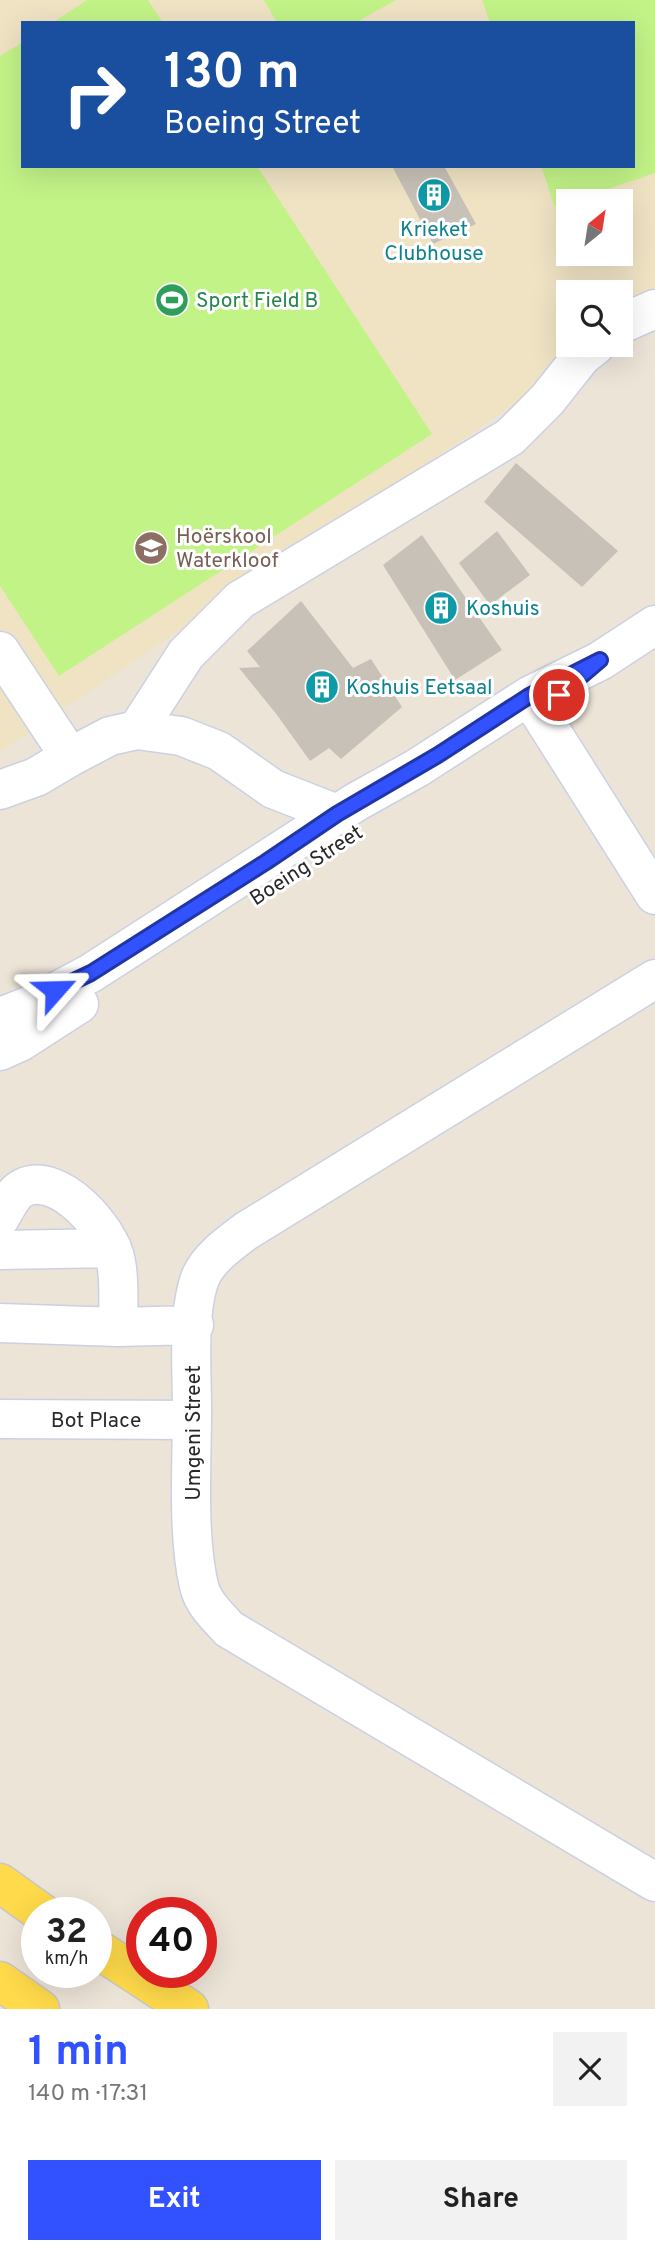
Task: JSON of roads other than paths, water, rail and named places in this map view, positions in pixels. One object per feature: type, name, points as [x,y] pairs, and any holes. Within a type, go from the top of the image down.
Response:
[{"type":"main road","points":[[0,1883],[21,1898]]},
{"type":"main road","points":[[112,1958],[190,2009]]},
{"type":"main road","points":[[0,1981],[40,2009]]},
{"type":"street","points":[[633,319],[655,309]]},
{"type":"street","points":[[137,730],[186,654],[240,600],[510,436],[547,400],[581,357]]},
{"type":"street","name":"Boeing Street","points":[[0,1051],[20,1042],[282,866],[655,625]]},
{"type":"street","points":[[3,665],[70,757]]},
{"type":"street","points":[[534,704],[655,895]]},
{"type":"street","name":"Boeing Street","points":[[0,1017],[31,1005],[91,973],[282,866],[337,814],[438,755],[534,704]]},
{"type":"street","points":[[0,790],[36,777],[110,736],[137,730],[181,736],[219,751],[273,789],[337,814]]},
{"type":"street","points":[[273,789],[276,810],[284,833],[282,866]]},
{"type":"street","name":"Umgeni Street","points":[[655,979],[246,1231],[210,1261],[201,1278],[194,1325],[192,1420],[193,1539],[199,1588],[208,1606],[229,1629],[655,1882]]},
{"type":"street","points":[[0,1218],[16,1193],[24,1187],[40,1184],[57,1189],[77,1202],[99,1227],[116,1260],[118,1327]]},
{"type":"street","points":[[0,1250],[111,1248]]},
{"type":"street","points":[[0,1323],[118,1327],[194,1325]]},
{"type":"street","name":"Bot Place","points":[[0,1419],[192,1420]]},
{"type":"place","name":"Krieket Clubhouse","points":[[434,195]]},
{"type":"place","name":"Sport Field B","points":[[172,300]]},
{"type":"place","name":"Hoërskool Waterkloof","points":[[151,548]]},
{"type":"place","name":"Koshuis","points":[[441,608]]},
{"type":"place","name":"Koshuis Eetsaal","points":[[322,687]]}]
